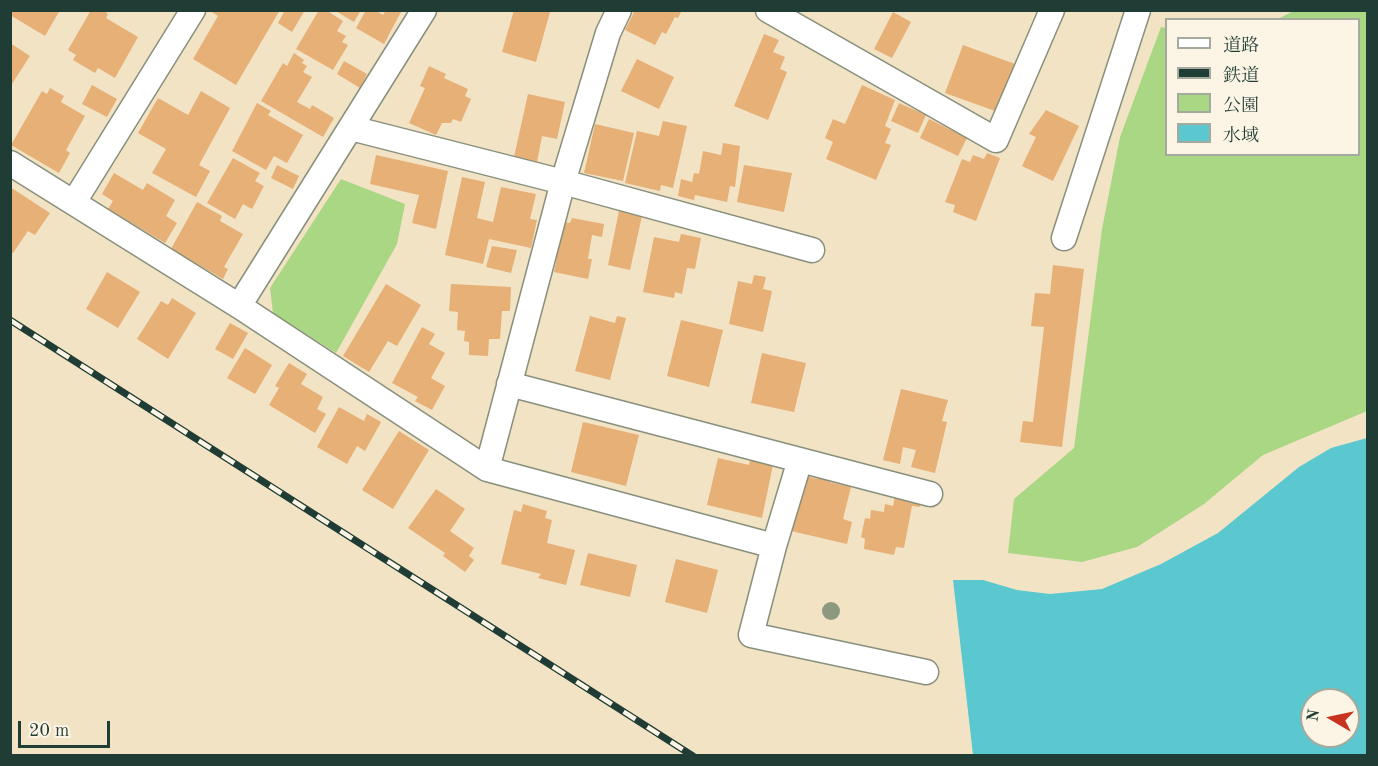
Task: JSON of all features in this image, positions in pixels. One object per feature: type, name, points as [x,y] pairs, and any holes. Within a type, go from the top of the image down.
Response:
[{"type":"street","points":[[74,202],[193,10]]},
{"type":"street","points":[[239,306],[424,10]]},
{"type":"street","points":[[487,470],[562,182],[608,33],[619,10]]},
{"type":"street","points":[[768,10],[996,140],[1052,10]]},
{"type":"street","points":[[1064,238],[1138,10]]},
{"type":"street","points":[[351,128],[812,250]]},
{"type":"street","points":[[10,163],[239,306],[487,470],[774,546]]},
{"type":"street","points":[[509,384],[930,494]]},
{"type":"street","points":[[800,460],[774,546],[752,635],[926,672]]},
{"type":"green space","points":[[1295,10],[1367,11],[1367,411],[1263,455],[1204,504],[1137,547],[1082,562],[1008,553],[1014,499],[1074,448],[1102,229],[1120,137],[1161,27],[1165,28],[1165,156],[1360,156],[1360,18],[1280,18]]},
{"type":"green space","points":[[341,179],[405,204],[397,244],[336,353],[273,313],[270,288]]},
{"type":"water","points":[[1367,438],[1367,755],[973,755],[953,580],[983,580],[1017,590],[1050,594],[1102,589],[1161,564],[1218,533],[1299,467],[1331,448]]},
{"type":"building","points":[[12,10],[60,10],[45,36],[10,15]]},
{"type":"building","points":[[91,10],[103,10],[108,14],[106,18],[138,37],[115,78],[98,68],[95,73],[73,60],[76,55],[68,50]]},
{"type":"building","points":[[209,10],[280,10],[236,85],[193,59],[218,16]]},
{"type":"building","points":[[285,10],[305,10],[292,32],[278,23]]},
{"type":"building","points":[[319,10],[326,10],[343,21],[337,31],[346,36],[342,42],[348,45],[333,70],[296,49]]},
{"type":"building","points":[[334,10],[361,10],[354,22]]},
{"type":"building","points":[[366,10],[375,10],[383,15],[386,10],[402,10],[384,44],[356,28]]},
{"type":"building","points":[[514,10],[550,12],[536,62],[502,52]]},
{"type":"building","points":[[635,10],[682,10],[678,18],[675,17],[666,34],[662,32],[655,45],[625,30]]},
{"type":"building","points":[[893,12],[911,22],[892,58],[874,49]]},
{"type":"building","points":[[764,34],[779,40],[773,52],[785,57],[780,69],[787,72],[768,120],[734,106]]},
{"type":"building","points":[[10,43],[30,56],[10,87]]},
{"type":"building","points":[[963,45],[1015,64],[998,112],[945,93]]},
{"type":"building","points":[[294,53],[304,60],[302,63],[307,66],[303,72],[312,77],[297,102],[310,109],[312,105],[334,118],[323,137],[261,101],[283,63],[287,66]]},
{"type":"building","points":[[637,59],[674,77],[659,109],[621,91]]},
{"type":"building","points":[[344,61],[367,74],[360,88],[337,74]]},
{"type":"building","points":[[429,66],[446,74],[444,78],[468,89],[465,96],[471,99],[461,122],[453,119],[451,123],[442,123],[436,135],[409,123],[425,88],[420,86]]},
{"type":"building","points":[[92,85],[117,99],[107,117],[82,104]]},
{"type":"building","points":[[862,85],[895,100],[885,126],[891,129],[885,143],[891,145],[876,180],[826,159],[833,142],[825,138],[833,119],[845,124]]},
{"type":"building","points":[[50,88],[64,96],[61,102],[85,116],[66,150],[70,153],[59,173],[11,145],[42,91],[47,94]]},
{"type":"building","points":[[201,91],[230,108],[199,165],[210,171],[196,197],[152,173],[166,149],[138,133],[158,98],[188,115]]},
{"type":"building","points":[[528,94],[565,102],[557,139],[542,136],[537,162],[514,157]]},
{"type":"building","points":[[257,103],[271,111],[268,115],[303,135],[287,163],[274,156],[266,170],[232,151]]},
{"type":"building","points":[[899,103],[926,115],[918,133],[891,121]]},
{"type":"building","points":[[1046,110],[1079,126],[1053,181],[1022,166],[1036,137],[1029,134]]},
{"type":"building","points":[[929,119],[967,138],[958,156],[920,138]]},
{"type":"building","points":[[663,121],[687,126],[673,188],[661,185],[660,191],[625,183],[637,131],[659,136]]},
{"type":"building","points":[[595,124],[634,133],[623,181],[584,173]]},
{"type":"building","points":[[723,143],[740,146],[735,187],[730,186],[727,202],[695,195],[694,200],[678,196],[681,179],[692,182],[694,173],[699,174],[703,151],[721,155]]},
{"type":"building","points":[[987,153],[1000,158],[976,221],[953,212],[955,205],[945,202],[962,159],[970,162],[973,155],[984,159]]},
{"type":"building","points":[[376,155],[448,171],[436,229],[412,223],[419,195],[370,184]]},
{"type":"building","points":[[233,158],[260,173],[255,181],[264,186],[252,209],[243,204],[235,219],[207,203]]},
{"type":"building","points":[[277,165],[299,176],[293,189],[271,178]]},
{"type":"building","points":[[744,165],[792,173],[784,212],[737,202]]},
{"type":"building","points":[[114,173],[143,190],[147,183],[175,200],[166,216],[177,223],[165,243],[108,209],[113,201],[102,194]]},
{"type":"building","points":[[462,177],[485,182],[477,218],[493,222],[501,187],[536,194],[530,219],[537,220],[531,248],[489,239],[483,264],[445,255]]},
{"type":"building","points":[[10,187],[50,213],[35,235],[28,231],[13,253],[10,252]]},
{"type":"building","points":[[197,202],[222,216],[220,221],[243,234],[224,267],[228,269],[223,279],[171,249]]},
{"type":"building","points":[[619,211],[642,216],[630,270],[608,265]]},
{"type":"building","points":[[572,218],[604,224],[602,237],[592,235],[588,259],[592,259],[588,279],[554,272],[564,222],[570,223]]},
{"type":"building","points":[[681,234],[701,238],[695,269],[687,268],[682,294],[675,292],[674,298],[643,292],[654,237],[679,242]]},
{"type":"building","points":[[492,246],[517,250],[511,273],[486,267]]},
{"type":"building","points":[[1053,265],[1084,269],[1062,447],[1020,442],[1023,421],[1033,422],[1044,327],[1031,326],[1035,293],[1050,294]]},
{"type":"building","points":[[107,272],[140,292],[118,328],[86,309]]},
{"type":"building","points":[[754,275],[766,277],[763,289],[772,291],[763,332],[729,324],[738,281],[752,284]]},
{"type":"building","points":[[386,284],[421,305],[397,346],[388,341],[369,372],[343,356]]},
{"type":"building","points":[[451,284],[511,287],[510,311],[502,311],[500,339],[489,339],[488,356],[469,355],[469,342],[464,341],[465,331],[457,330],[458,312],[449,311]]},
{"type":"building","points":[[172,298],[196,313],[168,359],[137,339],[161,301],[168,305]]},
{"type":"building","points":[[590,316],[615,323],[617,316],[626,318],[610,380],[575,371]]},
{"type":"building","points":[[681,320],[723,330],[709,387],[667,376]]},
{"type":"building","points":[[230,323],[248,333],[233,359],[215,349]]},
{"type":"building","points":[[422,327],[435,334],[429,344],[445,353],[431,378],[445,386],[432,410],[415,401],[418,397],[392,383]]},
{"type":"building","points":[[245,348],[272,365],[255,394],[227,378]]},
{"type":"building","points":[[762,353],[806,363],[794,412],[751,403]]},
{"type":"building","points":[[289,363],[307,374],[301,384],[323,397],[317,409],[326,414],[315,433],[269,405],[279,388],[275,386]]},
{"type":"building","points":[[901,389],[948,400],[942,421],[947,422],[935,473],[911,467],[916,450],[903,447],[900,464],[883,460]]},
{"type":"building","points":[[339,407],[364,421],[367,414],[381,422],[365,451],[357,446],[347,464],[317,447]]},
{"type":"building","points":[[583,422],[639,435],[626,486],[571,472]]},
{"type":"building","points":[[399,431],[429,450],[393,509],[362,490]]},
{"type":"building","points":[[751,455],[774,460],[762,518],[707,505],[718,458],[749,465]]},
{"type":"building","points":[[819,473],[831,476],[829,482],[851,487],[843,519],[852,522],[847,544],[791,531],[804,476],[818,479]]},
{"type":"building","points":[[436,489],[465,509],[450,531],[474,548],[469,556],[474,560],[465,572],[443,556],[445,553],[408,528]]},
{"type":"building","points":[[895,496],[921,501],[920,507],[912,506],[904,548],[896,547],[894,555],[864,549],[865,539],[861,537],[865,518],[870,519],[871,510],[884,512],[885,504],[893,506]]},
{"type":"building","points":[[523,504],[547,511],[545,518],[552,520],[547,543],[575,550],[566,585],[538,578],[541,574],[501,564],[514,510],[521,512]]},
{"type":"building","points":[[588,553],[637,565],[630,597],[580,585]]},
{"type":"building","points":[[676,559],[718,570],[707,613],[665,602]]},
{"type":"railway","points":[[10,320],[693,756]]}]
